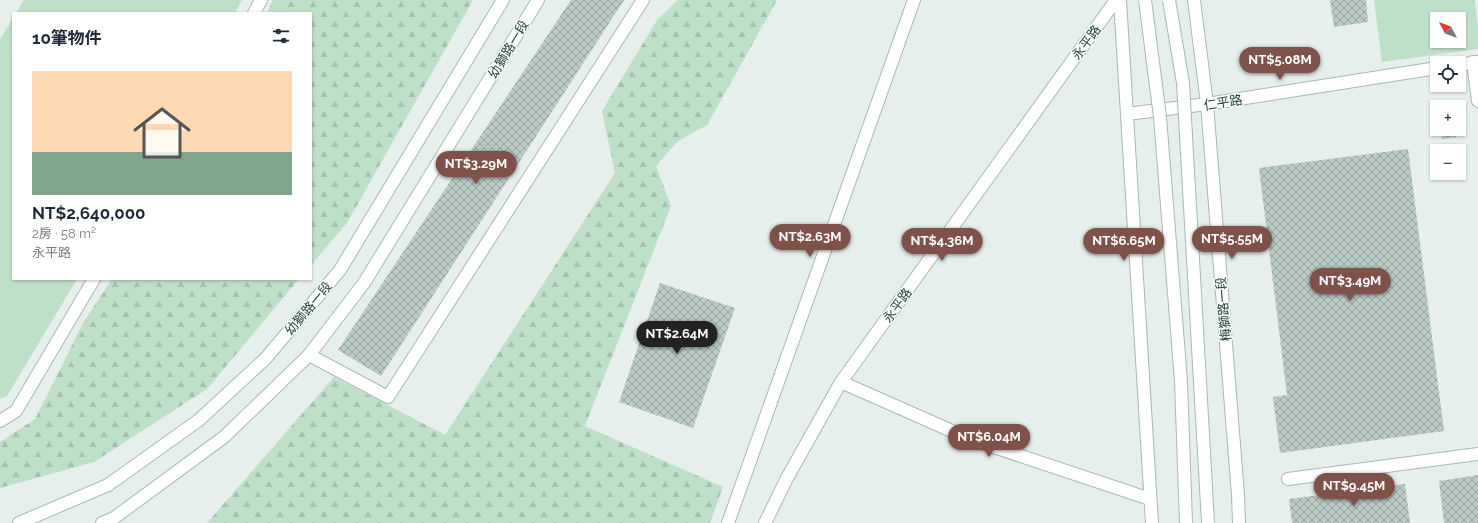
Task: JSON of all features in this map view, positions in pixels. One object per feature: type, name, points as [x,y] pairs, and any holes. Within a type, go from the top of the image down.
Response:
[{"type":"street","points":[[255,12],[261,0]]},
{"type":"street","name":"幼獅路一段","points":[[19,523],[108,485],[199,420],[266,358],[340,270],[503,0]]},
{"type":"street","name":"幼獅路一段","points":[[102,523],[114,518],[224,437],[309,355],[364,283],[538,0]]},
{"type":"street","points":[[309,355],[388,397],[644,0]]},
{"type":"street","points":[[728,523],[914,0]]},
{"type":"street","name":"永平路","points":[[765,523],[787,478],[841,382],[1116,0]]},
{"type":"street","points":[[1120,0],[1152,523]]},
{"type":"street","points":[[1145,0],[1160,118],[1163,156],[1180,381],[1186,523]]},
{"type":"street","name":"梅獅路一段","points":[[1169,0],[1183,83],[1208,523]]},
{"type":"street","name":"梅獅路一段","points":[[1194,0],[1207,104],[1239,523]]},
{"type":"street","points":[[1475,62],[1478,100]]},
{"type":"street","name":"仁平路","points":[[1127,114],[1207,104],[1430,69]]},
{"type":"street","points":[[0,421],[16,411],[93,280]]},
{"type":"street","points":[[841,382],[970,439],[1150,499]]},
{"type":"street","points":[[1288,479],[1478,454]]},
{"type":"green space","points":[[24,0],[242,0],[236,12],[17,12]]},
{"type":"green space","points":[[273,0],[473,0],[347,223],[312,264],[312,12],[267,12]]},
{"type":"green space","points":[[678,0],[777,0],[707,125],[678,141],[656,166],[671,206],[585,426],[723,487],[710,523],[207,523],[334,377],[445,435],[615,173],[602,111],[657,20]]},
{"type":"green space","points":[[1374,0],[1475,0],[1478,27],[1478,49],[1382,62]]},
{"type":"green space","points":[[12,20],[12,280],[76,280],[7,396],[0,399],[0,39]]},
{"type":"green space","points":[[111,280],[298,280],[207,389],[94,462],[0,488],[0,442],[35,419],[83,323]]},
{"type":"building","points":[[571,0],[624,0],[381,376],[338,350]]},
{"type":"building","points":[[1330,0],[1366,0],[1368,22],[1334,27]]},
{"type":"building","points":[[1442,136],[1456,136],[1456,137],[1442,139]]},
{"type":"building","points":[[1408,149],[1444,431],[1280,453],[1273,397],[1287,395],[1259,168]]},
{"type":"building","points":[[660,283],[735,308],[693,428],[619,402]]},
{"type":"building","points":[[1478,475],[1478,523],[1444,523],[1439,481]]},
{"type":"building","points":[[1405,484],[1410,523],[1292,523],[1289,499]]}]
